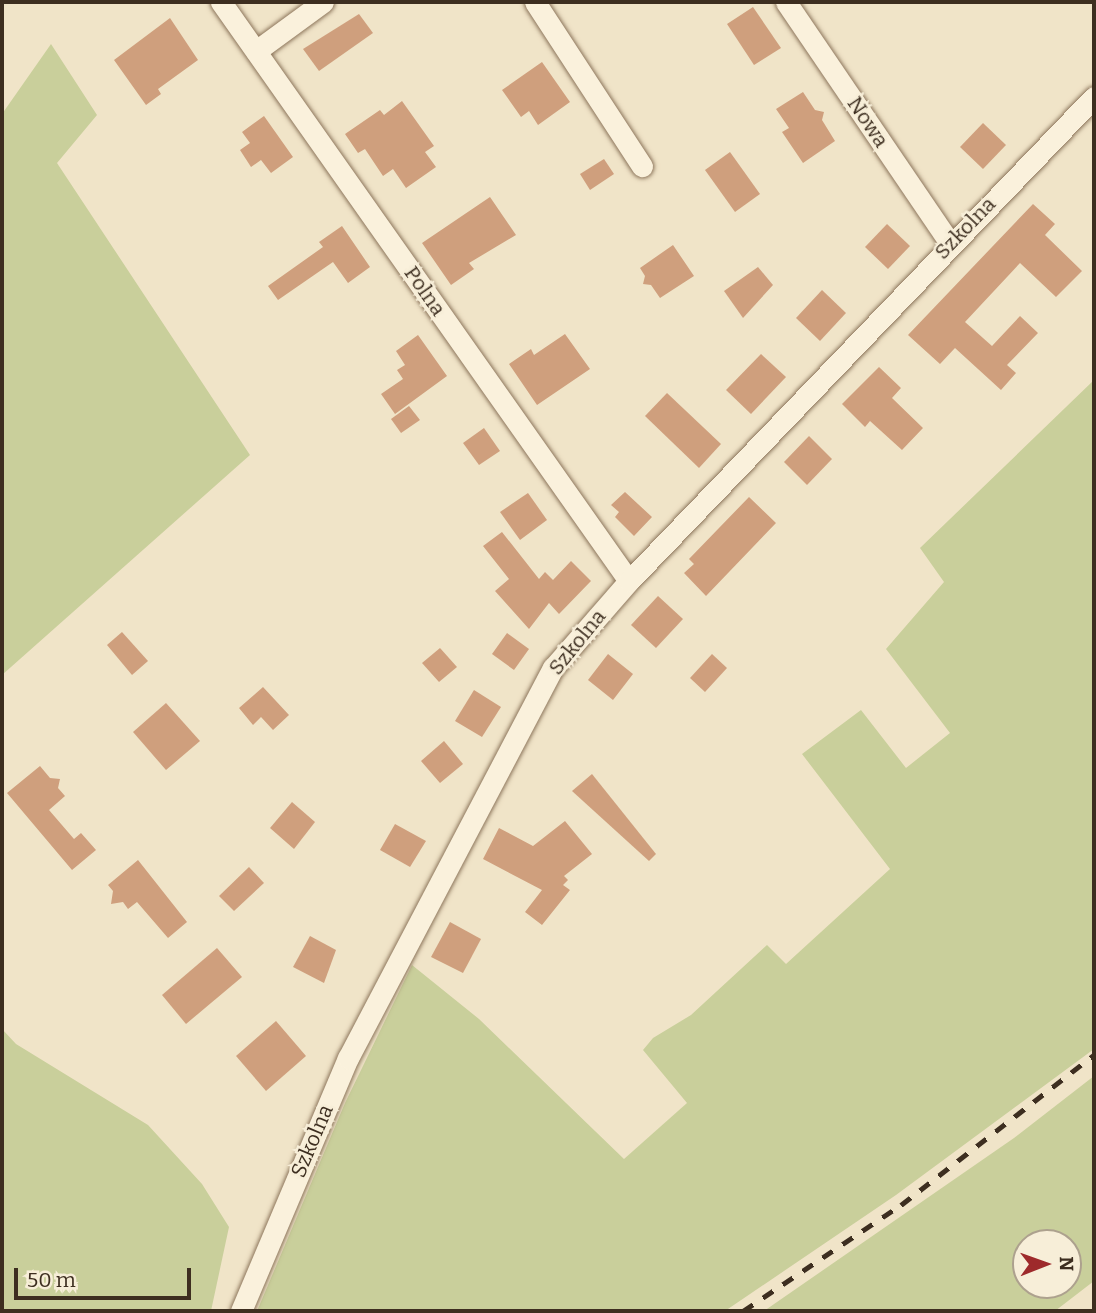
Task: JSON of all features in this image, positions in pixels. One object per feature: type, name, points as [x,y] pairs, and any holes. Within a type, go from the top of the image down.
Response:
[{"type":"street","name":"Polna","points":[[221,2],[629,581]]},
{"type":"street","points":[[256,51],[323,2]]},
{"type":"street","points":[[535,2],[642,166]]},
{"type":"street","name":"Nowa","points":[[786,2],[950,243]]},
{"type":"street","name":"Szkolna","points":[[241,1311],[348,1058],[538,692],[574,641],[629,581],[950,243],[1094,97]]},
{"type":"green space","points":[[51,44],[97,115],[57,163],[250,455],[2,675],[2,114]]},
{"type":"green space","points":[[1094,380],[1094,1049],[896,1195],[725,1311],[257,1311],[345,1103],[412,965],[479,1019],[624,1159],[687,1103],[643,1050],[653,1038],[691,1015],[767,945],[786,964],[890,869],[802,754],[861,710],[906,768],[950,733],[886,649],[944,582],[920,548]]},
{"type":"green space","points":[[2,1029],[16,1044],[148,1125],[202,1184],[229,1227],[211,1311],[2,1311]]},
{"type":"green space","points":[[1094,1076],[1094,1281],[1082,1290],[1082,1229],[1012,1229],[1012,1299],[1071,1299],[1055,1311],[764,1311],[1014,1138]]},
{"type":"building","points":[[753,7],[781,48],[754,65],[727,24]]},
{"type":"building","points":[[359,14],[373,33],[319,71],[303,49]]},
{"type":"building","points":[[170,18],[198,60],[158,89],[161,94],[146,105],[114,60]]},
{"type":"building","points":[[542,62],[570,102],[538,125],[529,111],[521,117],[502,90]]},
{"type":"building","points":[[803,92],[815,110],[824,112],[822,120],[835,141],[803,163],[782,132],[789,128],[776,109]]},
{"type":"building","points":[[402,101],[434,146],[425,152],[436,167],[406,188],[393,169],[383,176],[365,149],[358,153],[345,134],[380,110],[384,115]]},
{"type":"building","points":[[264,116],[293,157],[271,173],[261,160],[251,167],[240,150],[250,143],[242,132]]},
{"type":"building","points":[[983,123],[1006,145],[983,169],[960,147]]},
{"type":"building","points":[[730,152],[760,194],[735,212],[705,170]]},
{"type":"building","points":[[604,159],[614,174],[590,190],[580,174]]},
{"type":"building","points":[[490,197],[516,235],[469,263],[474,269],[451,285],[422,243]]},
{"type":"building","points":[[1033,204],[1055,224],[1045,235],[1082,271],[1056,297],[1020,263],[965,322],[992,346],[1020,316],[1038,333],[1007,365],[1016,373],[1001,390],[955,348],[940,364],[908,335]]},
{"type":"building","points":[[887,224],[910,246],[888,269],[865,247]]},
{"type":"building","points":[[342,226],[370,267],[348,283],[333,262],[278,300],[268,286],[323,247],[319,242]]},
{"type":"building","points":[[673,245],[694,276],[660,298],[651,285],[643,284],[645,276],[640,268]]},
{"type":"building","points":[[758,267],[773,285],[743,318],[724,291]]},
{"type":"building","points":[[822,290],[846,313],[820,341],[796,318]]},
{"type":"building","points":[[565,334],[590,369],[537,405],[509,364],[531,349],[534,355]]},
{"type":"building","points":[[418,335],[447,376],[395,414],[381,394],[403,379],[397,370],[405,365],[396,351]]},
{"type":"building","points":[[761,354],[786,377],[751,414],[726,390]]},
{"type":"building","points":[[879,367],[901,388],[892,398],[923,428],[902,450],[870,421],[865,427],[842,404]]},
{"type":"building","points":[[667,393],[721,444],[699,468],[645,416]]},
{"type":"building","points":[[409,406],[420,420],[401,433],[391,419]]},
{"type":"building","points":[[484,428],[500,451],[479,465],[463,443]]},
{"type":"building","points":[[809,436],[832,459],[807,485],[784,462]]},
{"type":"building","points":[[625,492],[652,517],[634,536],[615,517],[619,512],[611,505]]},
{"type":"building","points":[[528,493],[547,520],[520,540],[500,512]]},
{"type":"building","points":[[749,497],[776,523],[706,596],[684,573],[694,564],[689,559]]},
{"type":"building","points":[[502,532],[539,579],[545,572],[553,580],[571,561],[591,581],[559,614],[549,603],[529,629],[495,591],[509,579],[483,546]]},
{"type":"building","points":[[658,596],[683,619],[656,648],[631,625]]},
{"type":"building","points":[[122,632],[148,661],[132,675],[107,645]]},
{"type":"building","points":[[507,633],[529,649],[514,670],[492,654]]},
{"type":"building","points":[[440,648],[457,667],[439,682],[422,663]]},
{"type":"building","points":[[608,654],[633,674],[613,700],[588,680]]},
{"type":"building","points":[[712,654],[727,668],[705,692],[690,678]]},
{"type":"building","points":[[263,687],[289,715],[273,730],[261,717],[253,725],[239,708]]},
{"type":"building","points":[[474,690],[501,707],[482,737],[455,721]]},
{"type":"building","points":[[166,703],[200,741],[166,770],[133,732]]},
{"type":"building","points":[[444,741],[463,764],[440,783],[421,761]]},
{"type":"building","points":[[40,766],[50,778],[60,779],[58,788],[65,796],[49,810],[74,839],[81,833],[96,850],[72,870],[7,793]]},
{"type":"building","points":[[592,774],[656,854],[649,861],[572,791]]},
{"type":"building","points":[[292,802],[315,822],[294,849],[270,828]]},
{"type":"building","points":[[565,821],[592,854],[564,876],[568,880],[563,885],[570,890],[542,925],[525,912],[542,890],[483,859],[499,828],[533,846]]},
{"type":"building","points":[[395,824],[426,841],[410,867],[380,850]]},
{"type":"building","points":[[138,860],[187,922],[168,938],[137,902],[128,909],[123,902],[111,904],[113,891],[108,885]]},
{"type":"building","points":[[249,867],[264,883],[234,911],[219,896]]},
{"type":"building","points":[[450,922],[481,939],[463,973],[431,957]]},
{"type":"building","points":[[310,936],[336,950],[324,983],[293,967]]},
{"type":"building","points":[[217,948],[242,977],[186,1024],[162,995]]},
{"type":"building","points":[[276,1021],[306,1056],[266,1091],[236,1056]]},
{"type":"railway","points":[[743,1311],[901,1205],[1094,1055]]}]
